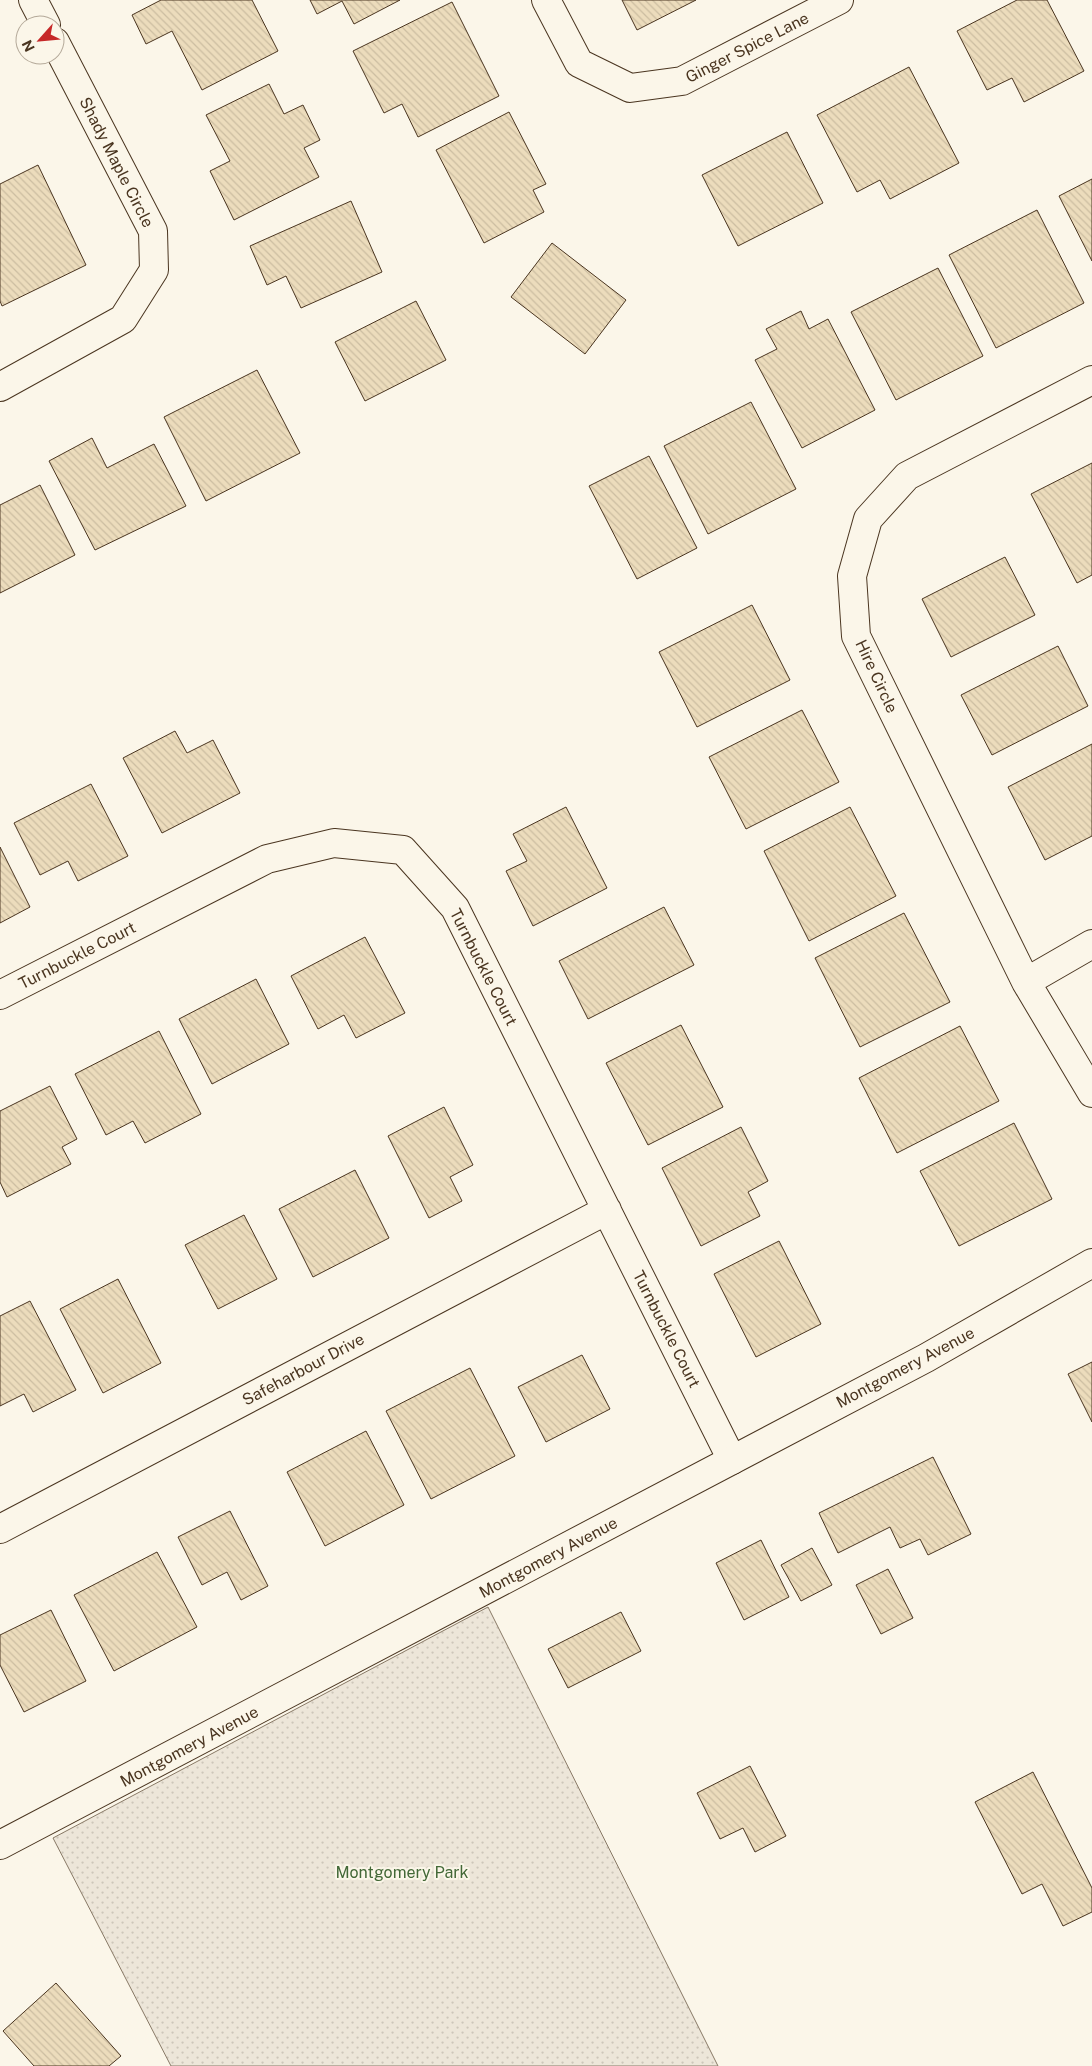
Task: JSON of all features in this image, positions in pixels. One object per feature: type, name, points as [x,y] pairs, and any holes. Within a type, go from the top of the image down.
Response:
[{"type":"street","points":[[33,0],[41,15]]},
{"type":"street","name":"Ginger Spice Lane","points":[[546,0],[579,63],[630,88],[682,81],[839,0]]},
{"type":"street","name":"Shady Maple Circle","points":[[0,388],[123,319],[154,270],[153,231],[65,61]]},
{"type":"street","name":"Hire Circle","points":[[1092,380],[907,476],[868,519],[852,576],[856,636],[1026,982],[1092,1093]]},
{"type":"street","name":"Turnbuckle Court","points":[[0,995],[267,859],[334,843],[403,850],[456,908],[732,1460]]},
{"type":"street","points":[[1026,982],[1092,944]]},
{"type":"street","name":"Safeharbour Drive","points":[[0,1529],[607,1210]]},
{"type":"street","name":"Montgomery Avenue","points":[[0,1845],[926,1358],[1092,1263]]},
{"type":"green space","name":"Montgomery Park","points":[[488,1607],[718,2066],[171,2066],[53,1838]]},
{"type":"building","points":[[161,0],[252,0],[278,51],[202,90],[172,31],[146,44],[132,15]]},
{"type":"building","points":[[310,0],[400,0],[354,24],[342,1],[317,14]]},
{"type":"building","points":[[622,0],[696,0],[637,30]]},
{"type":"building","points":[[1017,0],[1047,0],[1084,71],[1024,102],[1012,78],[987,90],[957,31]]},
{"type":"building","points":[[452,2],[499,96],[418,137],[402,104],[384,113],[353,51]]},
{"type":"building","points":[[909,67],[959,163],[890,199],[880,180],[857,192],[817,115]]},
{"type":"building","points":[[269,84],[284,114],[303,105],[320,140],[304,148],[319,177],[234,220],[210,171],[230,161],[206,115]]},
{"type":"building","points":[[509,112],[546,184],[533,190],[544,212],[484,243],[436,150]]},
{"type":"building","points":[[787,132],[823,203],[738,246],[702,175]]},
{"type":"building","points":[[38,165],[86,265],[2,306],[0,301],[0,184]]},
{"type":"building","points":[[1092,179],[1092,261],[1059,196]]},
{"type":"building","points":[[351,201],[382,272],[301,308],[286,276],[267,285],[250,246]]},
{"type":"building","points":[[1037,210],[1084,303],[996,348],[949,255]]},
{"type":"building","points":[[552,243],[626,300],[585,354],[511,297]]},
{"type":"building","points":[[938,268],[983,356],[896,400],[851,312]]},
{"type":"building","points":[[416,301],[446,360],[365,401],[335,342]]},
{"type":"building","points":[[801,311],[809,329],[828,319],[875,410],[802,448],[755,360],[777,349],[766,329]]},
{"type":"building","points":[[257,370],[300,453],[206,501],[164,417]]},
{"type":"building","points":[[751,402],[796,489],[708,534],[664,446]]},
{"type":"building","points":[[92,438],[107,468],[154,444],[186,506],[95,550],[49,461]]},
{"type":"building","points":[[649,456],[697,548],[637,579],[589,486]]},
{"type":"building","points":[[1092,463],[1092,575],[1077,583],[1031,494]]},
{"type":"building","points":[[40,485],[75,555],[0,593],[0,505]]},
{"type":"building","points":[[1005,557],[1035,615],[951,657],[922,599]]},
{"type":"building","points":[[752,605],[790,680],[697,727],[659,652]]},
{"type":"building","points":[[1058,646],[1088,706],[992,755],[961,695]]},
{"type":"building","points":[[802,710],[839,782],[746,829],[709,757]]},
{"type":"building","points":[[175,731],[187,753],[213,740],[240,793],[162,833],[123,758]]},
{"type":"building","points":[[1092,744],[1092,836],[1045,860],[1008,787]]},
{"type":"building","points":[[91,784],[128,856],[78,881],[68,861],[40,875],[14,823]]},
{"type":"building","points":[[566,807],[607,888],[533,926],[506,871],[527,861],[513,834]]},
{"type":"building","points":[[850,807],[896,896],[809,941],[764,851]]},
{"type":"building","points":[[0,847],[30,907],[0,923]]},
{"type":"building","points":[[664,907],[694,965],[588,1019],[559,961]]},
{"type":"building","points":[[904,913],[950,1002],[860,1047],[815,958]]},
{"type":"building","points":[[365,937],[405,1013],[356,1038],[344,1015],[318,1029],[291,976]]},
{"type":"building","points":[[256,979],[289,1044],[212,1084],[179,1019]]},
{"type":"building","points":[[681,1025],[723,1107],[648,1145],[606,1063]]},
{"type":"building","points":[[960,1026],[999,1101],[897,1153],[859,1078]]},
{"type":"building","points":[[159,1031],[201,1114],[145,1143],[133,1121],[106,1135],[75,1074]]},
{"type":"building","points":[[50,1086],[77,1139],[62,1147],[71,1164],[7,1197],[0,1182],[0,1111]]},
{"type":"building","points":[[444,1107],[473,1165],[450,1177],[462,1201],[429,1218],[388,1136]]},
{"type":"building","points":[[1014,1123],[1052,1199],[959,1246],[920,1171]]},
{"type":"building","points":[[741,1127],[768,1181],[748,1192],[760,1216],[701,1246],[662,1168]]},
{"type":"building","points":[[355,1170],[389,1238],[313,1277],[279,1209]]},
{"type":"building","points":[[244,1215],[277,1279],[218,1309],[185,1245]]},
{"type":"building","points":[[779,1241],[821,1324],[756,1357],[714,1274]]},
{"type":"building","points":[[118,1279],[161,1363],[103,1393],[60,1309]]},
{"type":"building","points":[[30,1301],[76,1390],[33,1412],[24,1394],[0,1406],[0,1316]]},
{"type":"building","points":[[582,1355],[610,1409],[546,1442],[518,1387]]},
{"type":"building","points":[[1092,1362],[1092,1422],[1068,1374]]},
{"type":"building","points":[[470,1368],[515,1456],[431,1499],[386,1411]]},
{"type":"building","points":[[366,1431],[404,1505],[325,1546],[287,1472]]},
{"type":"building","points":[[933,1457],[971,1534],[928,1555],[920,1539],[900,1548],[890,1527],[838,1553],[819,1513]]},
{"type":"building","points":[[230,1511],[268,1586],[241,1600],[227,1572],[202,1585],[178,1537]]},
{"type":"building","points":[[761,1540],[789,1597],[744,1620],[716,1563]]},
{"type":"building","points":[[812,1548],[832,1585],[801,1601],[781,1565]]},
{"type":"building","points":[[157,1552],[197,1627],[114,1671],[74,1595]]},
{"type":"building","points":[[888,1569],[913,1618],[881,1634],[856,1585]]},
{"type":"building","points":[[51,1610],[86,1681],[24,1712],[0,1665],[0,1635]]},
{"type":"building","points":[[621,1612],[641,1651],[568,1688],[548,1649]]},
{"type":"building","points":[[750,1766],[786,1836],[755,1852],[743,1828],[720,1839],[697,1793]]},
{"type":"building","points":[[1033,1772],[1092,1888],[1092,1912],[1063,1926],[1042,1884],[1022,1894],[975,1802]]},
{"type":"building","points":[[56,1983],[121,2056],[109,2066],[34,2066],[3,2031]]}]
